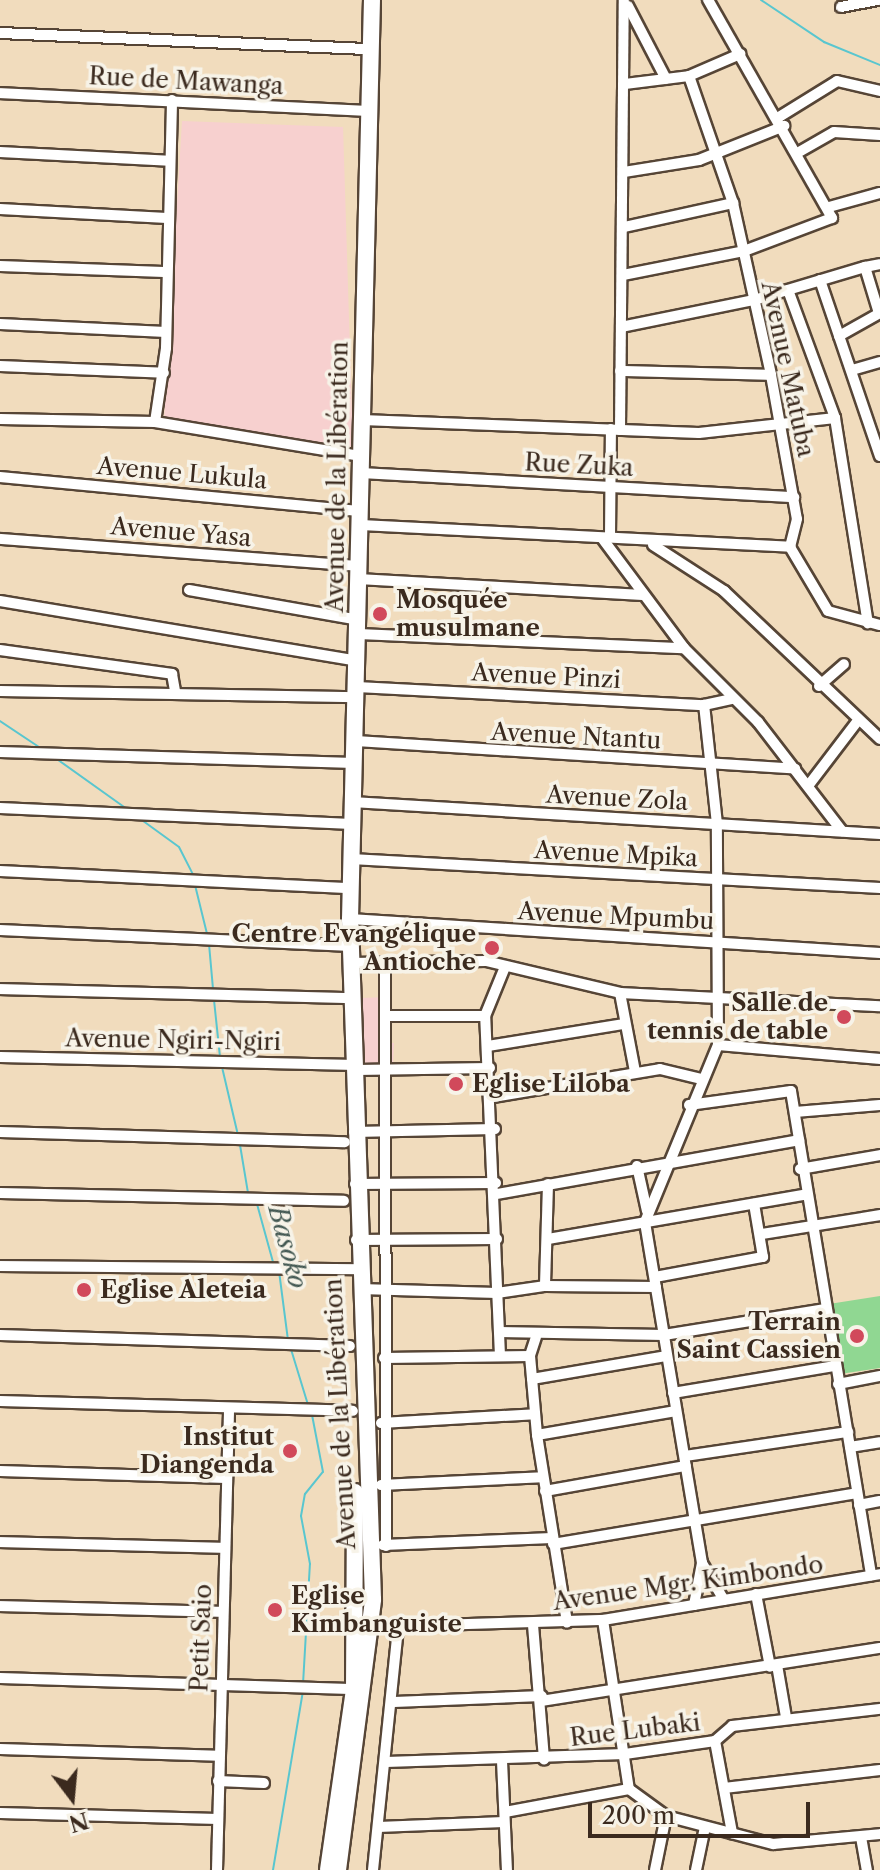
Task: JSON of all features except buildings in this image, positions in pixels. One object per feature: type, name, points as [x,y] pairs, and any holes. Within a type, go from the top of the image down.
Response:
[{"type":"highway","name":"Avenue de la Libération","points":[[338,1870],[360,1689],[364,1627],[378,1545],[358,1288],[352,1270],[344,1201],[352,1066],[352,802],[359,627],[369,111],[376,3]]},
{"type":"highway","name":"Avenue de la Libération","points":[[352,957],[349,998],[352,1066]]},
{"type":"highway","name":"Avenue de la Libération","points":[[349,1137],[356,1240],[350,1346],[364,1627]]},
{"type":"highway","name":"Avenue de la Libération","points":[[328,1870],[360,1689]]},
{"type":"street","points":[[623,275],[744,251],[828,222],[829,207],[708,0]]},
{"type":"street","points":[[841,7],[878,0]]},
{"type":"street","points":[[626,3],[666,79]]},
{"type":"street","points":[[626,3],[620,371],[606,538],[643,595],[684,648],[795,769],[842,831]]},
{"type":"street","points":[[0,33],[371,49]]},
{"type":"street","points":[[625,84],[689,76],[740,54]]},
{"type":"street","name":"Avenue Matuba","points":[[689,76],[733,203],[771,375],[794,497],[790,547]]},
{"type":"street","points":[[624,172],[718,155],[781,122],[837,81],[880,91]]},
{"type":"street","name":"Rue de Mawanga","points":[[0,93],[369,111]]},
{"type":"street","points":[[155,422],[164,373],[164,272],[172,100]]},
{"type":"street","points":[[799,152],[834,132],[880,135]]},
{"type":"street","points":[[0,152],[169,161]]},
{"type":"street","points":[[829,207],[880,193]]},
{"type":"street","points":[[624,227],[733,203]]},
{"type":"street","points":[[0,209],[167,218]]},
{"type":"street","points":[[621,327],[754,300],[880,264]]},
{"type":"street","points":[[0,266],[164,272]]},
{"type":"street","points":[[839,336],[880,313],[865,267]]},
{"type":"street","points":[[820,280],[852,370],[876,424],[880,456]]},
{"type":"street","points":[[788,290],[835,418],[874,624],[828,611],[790,547]]},
{"type":"street","points":[[0,324],[166,332]]},
{"type":"street","points":[[852,370],[880,362]]},
{"type":"street","points":[[0,366],[164,373]]},
{"type":"street","points":[[620,371],[771,375]]},
{"type":"street","points":[[362,420],[736,433],[835,418]]},
{"type":"street","name":"Rue Zuka","points":[[0,419],[155,422],[361,465],[609,486],[794,497]]},
{"type":"street","name":"Avenue Lukula","points":[[0,477],[361,518],[651,543],[790,547]]},
{"type":"street","name":"Avenue Yasa","points":[[0,539],[643,595]]},
{"type":"street","points":[[651,543],[724,591],[856,723],[880,739]]},
{"type":"street","points":[[189,590],[359,627],[684,648]]},
{"type":"street","points":[[0,601],[357,661]]},
{"type":"street","points":[[0,650],[172,674],[175,691]]},
{"type":"street","points":[[819,686],[844,664]]},
{"type":"street","name":"Avenue Pinzi","points":[[0,691],[357,692],[704,705],[732,699]]},
{"type":"street","points":[[646,1217],[689,1105],[718,1045],[717,824],[704,705]]},
{"type":"street","points":[[808,786],[856,723]]},
{"type":"street","name":"Avenue Ntantu","points":[[356,741],[795,769]]},
{"type":"street","points":[[0,752],[354,763]]},
{"type":"street","name":"Avenue Zola","points":[[352,802],[880,834]]},
{"type":"street","points":[[0,808],[352,824]]},
{"type":"street","name":"Avenue Mpika","points":[[351,859],[880,888]]},
{"type":"street","points":[[0,871],[351,888]]},
{"type":"street","name":"Avenue Mpumbu","points":[[350,919],[880,953]]},
{"type":"street","points":[[0,930],[216,940],[385,962],[505,967],[620,993],[880,1006]]},
{"type":"street","points":[[385,962],[384,1358],[378,1545],[553,1541],[695,1522],[857,1493]]},
{"type":"street","points":[[500,1356],[495,1129],[485,1016],[505,967]]},
{"type":"street","points":[[0,989],[349,998]]},
{"type":"street","points":[[620,993],[635,1072]]},
{"type":"street","points":[[385,1016],[485,1016]]},
{"type":"street","points":[[488,1046],[624,1024]]},
{"type":"street","points":[[718,1045],[880,1059]]},
{"type":"street","name":"Avenue Ngiri-Ngiri","points":[[0,1057],[233,1061],[383,1069],[490,1068]]},
{"type":"street","points":[[493,1097],[660,1069],[701,1079]]},
{"type":"street","points":[[689,1105],[786,1087],[795,1112],[804,1195],[859,1505],[875,1575]]},
{"type":"street","points":[[795,1112],[880,1105]]},
{"type":"street","points":[[0,1132],[349,1137],[383,1130],[495,1129]]},
{"type":"street","points":[[354,1184],[497,1189],[548,1184],[799,1140]]},
{"type":"street","points":[[800,1169],[880,1155]]},
{"type":"street","points":[[637,1166],[702,1563],[694,1605]]},
{"type":"street","points":[[545,1286],[548,1184]]},
{"type":"street","points":[[0,1193],[344,1201]]},
{"type":"street","points":[[548,1239],[646,1217],[804,1195]]},
{"type":"street","points":[[358,1288],[384,1292],[497,1293],[545,1286],[656,1282],[759,1259],[762,1234],[754,1204]]},
{"type":"street","points":[[762,1234],[880,1215]]},
{"type":"street","points":[[356,1240],[497,1239]]},
{"type":"street","points":[[0,1266],[352,1270]]},
{"type":"street","points":[[499,1332],[536,1337],[664,1335],[824,1309]]},
{"type":"street","points":[[0,1335],[350,1346]]},
{"type":"street","points":[[536,1337],[530,1356],[537,1435],[567,1623]]},
{"type":"street","points":[[384,1358],[530,1356]]},
{"type":"street","points":[[532,1379],[667,1356]]},
{"type":"street","points":[[673,1393],[834,1366]]},
{"type":"street","points":[[838,1384],[880,1376]]},
{"type":"street","points":[[0,1401],[353,1411]]},
{"type":"street","name":"Petit Saio","points":[[217,1870],[219,1684],[229,1408]]},
{"type":"street","points":[[537,1435],[676,1411]]},
{"type":"street","points":[[381,1423],[535,1414]]},
{"type":"street","points":[[545,1491],[685,1461],[848,1432]]},
{"type":"street","points":[[850,1447],[880,1442]]},
{"type":"street","points":[[0,1471],[226,1478]]},
{"type":"street","points":[[381,1485],[542,1477]]},
{"type":"street","points":[[859,1505],[880,1501]]},
{"type":"street","points":[[0,1542],[224,1548]]},
{"type":"street","points":[[702,1563],[724,1600]]},
{"type":"street","name":"Avenue Mgr. Kimbondo","points":[[364,1627],[533,1625],[603,1620],[875,1575]]},
{"type":"street","points":[[756,1594],[786,1717]]},
{"type":"street","points":[[0,1606],[222,1612]]},
{"type":"street","points":[[603,1620],[629,1789],[666,1816],[788,1846],[880,1834]]},
{"type":"street","points":[[533,1625],[542,1699],[544,1760]]},
{"type":"street","points":[[373,1870],[394,1702],[398,1628]]},
{"type":"street","points":[[394,1702],[542,1699],[614,1693],[880,1648]]},
{"type":"street","points":[[0,1678],[360,1689]]},
{"type":"street","name":"Rue Lubaki","points":[[386,1762],[544,1760],[625,1754],[715,1741],[723,1729],[786,1717],[880,1709]]},
{"type":"street","points":[[715,1741],[732,1833]]},
{"type":"street","points":[[0,1749],[218,1756]]},
{"type":"street","points":[[502,1761],[507,1870]]},
{"type":"street","points":[[724,1788],[880,1770]]},
{"type":"street","points":[[218,1781],[264,1783]]},
{"type":"street","points":[[378,1827],[505,1817],[629,1789]]},
{"type":"street","points":[[0,1813],[218,1819]]},
{"type":"street","points":[[655,1870],[666,1816]]},
{"type":"street","points":[[696,1870],[705,1827]]},
{"type":"street","points":[[861,1837],[867,1870]]},
{"type":"shaded area","points":[[182,121],[343,127],[353,447],[164,420]]},
{"type":"shaded area","points":[[385,997],[385,1043],[394,1043],[393,1065],[361,1066],[362,998]]},
{"type":"green space","name":"Terrain Saint Cassien","points":[[880,1296],[880,1368],[840,1374],[829,1304]]},
{"type":"waterway","points":[[761,0],[824,42],[880,65]]},
{"type":"waterway","name":"Basoko","points":[[0,721],[42,749]]},
{"type":"waterway","name":"Basoko","points":[[54,757],[127,809]]},
{"type":"waterway","name":"Basoko","points":[[139,818],[179,847],[193,875]]},
{"type":"waterway","name":"Basoko","points":[[195,885],[207,934]]},
{"type":"waterway","name":"Basoko","points":[[209,944],[213,989]]},
{"type":"waterway","name":"Basoko","points":[[214,1000],[220,1057]]},
{"type":"waterway","name":"Basoko","points":[[222,1067],[238,1135]]},
{"type":"waterway","name":"Basoko","points":[[240,1145],[248,1193]]},
{"type":"waterway","name":"Basoko","points":[[257,1204],[273,1262]]},
{"type":"waterway","name":"Basoko","points":[[279,1271],[288,1340]]},
{"type":"waterway","name":"Basoko","points":[[290,1346],[308,1405]]},
{"type":"waterway","name":"Basoko","points":[[303,1684],[310,1564],[301,1516],[305,1494],[323,1472],[312,1415]]},
{"type":"waterway","name":"Basoko","points":[[273,1870],[303,1691]]},
{"type":"place","name":"Mosquée musulmane","points":[[380,614]]},
{"type":"place","name":"Centre Evangélique Antioche","points":[[492,948]]},
{"type":"place","name":"Salle de tennis de table","points":[[844,1017]]},
{"type":"place","name":"Eglise Liloba","points":[[456,1084]]},
{"type":"place","name":"Eglise Aleteia","points":[[84,1290]]},
{"type":"place","name":"Terrain Saint Cassien","points":[[857,1336]]},
{"type":"place","name":"Institut Diangenda","points":[[290,1451]]},
{"type":"place","name":"Eglise Kimbanguiste","points":[[275,1610]]}]
